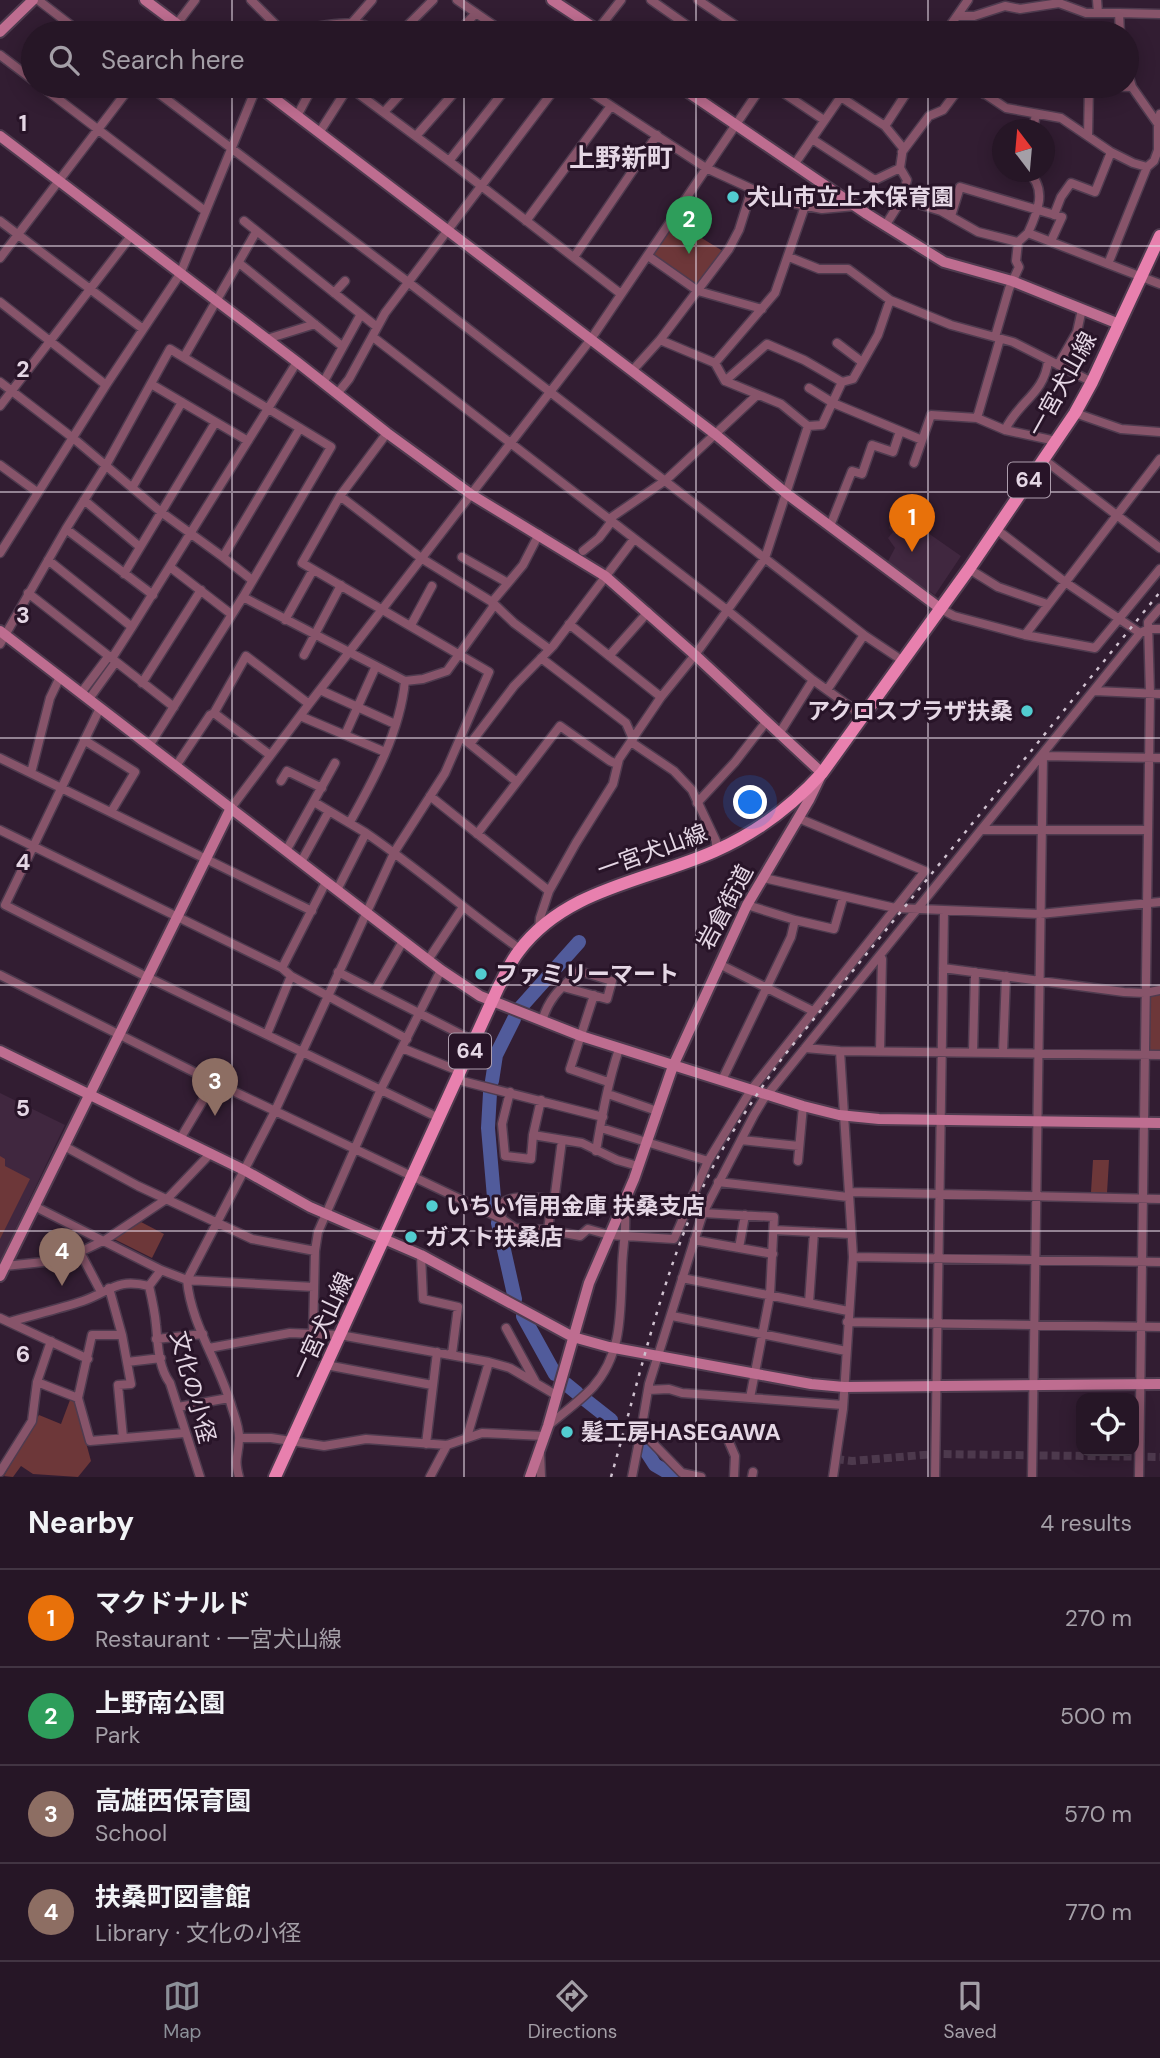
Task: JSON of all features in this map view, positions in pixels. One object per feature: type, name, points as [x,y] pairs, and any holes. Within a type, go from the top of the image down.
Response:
[{"type":"main road","name":"一宮犬山線","points":[[275,1477],[492,1002],[520,949],[558,913],[577,902],[716,851],[742,838],[803,794],[822,773],[904,661],[1075,413],[1160,236]]},
{"type":"street","points":[[0,32],[36,0],[65,21]]},
{"type":"street","points":[[145,0],[166,21]]},
{"type":"street","points":[[180,21],[195,0]]},
{"type":"street","points":[[251,0],[272,21]]},
{"type":"street","points":[[352,21],[372,0]]},
{"type":"street","points":[[412,21],[433,0]]},
{"type":"street","points":[[457,0],[488,21]]},
{"type":"street","points":[[552,0],[582,21]]},
{"type":"street","points":[[606,21],[621,0]]},
{"type":"street","points":[[651,0],[681,21]]},
{"type":"street","points":[[698,0],[729,21]]},
{"type":"street","points":[[953,21],[968,0]]},
{"type":"street","points":[[1097,0],[1098,13]]},
{"type":"street","points":[[957,16],[974,16],[1005,6],[1020,9],[1058,2],[1086,13],[1160,14]]},
{"type":"street","points":[[468,21],[476,13]]},
{"type":"street","points":[[1119,13],[1119,21]]},
{"type":"street","points":[[0,55],[21,71]]},
{"type":"street","points":[[1139,97],[1158,124]]},
{"type":"street","points":[[57,98],[205,211]]},
{"type":"street","points":[[0,258],[122,98]]},
{"type":"street","points":[[165,98],[666,480],[864,635],[904,661]]},
{"type":"street","points":[[1,549],[180,274],[252,98]]},
{"type":"street","points":[[273,98],[715,434],[787,494],[954,616],[1025,635],[1095,648],[1160,569]]},
{"type":"street","points":[[298,116],[307,98]]},
{"type":"street","points":[[319,133],[341,98]]},
{"type":"street","points":[[365,98],[621,294]]},
{"type":"street","points":[[384,112],[397,98]]},
{"type":"street","points":[[416,136],[449,98]]},
{"type":"street","points":[[449,161],[499,98]]},
{"type":"street","points":[[337,394],[349,379],[377,327],[408,282],[548,98]]},
{"type":"street","points":[[599,98],[706,168],[752,189],[822,209],[855,206]]},
{"type":"street","points":[[697,98],[885,226],[944,262],[1012,281],[1119,324]]},
{"type":"street","points":[[2,1271],[231,808],[591,340],[754,98]]},
{"type":"street","points":[[791,98],[824,120]]},
{"type":"street","points":[[794,164],[841,98],[885,126],[903,148],[901,168],[907,180],[902,199],[885,226]]},
{"type":"street","points":[[885,126],[903,98]]},
{"type":"street","points":[[902,152],[929,116],[943,110],[952,98]]},
{"type":"street","points":[[990,98],[1006,108],[1061,118],[1111,152],[1147,167]]},
{"type":"street","points":[[1088,136],[1089,98]]},
{"type":"street","points":[[526,221],[611,106]]},
{"type":"street","points":[[1035,119],[1036,114]]},
{"type":"street","points":[[1108,264],[1147,167],[1154,161],[1159,150],[1160,114]]},
{"type":"street","points":[[574,257],[657,135]]},
{"type":"street","points":[[0,136],[387,433],[472,495],[605,576],[695,654],[822,773]]},
{"type":"street","points":[[811,139],[875,180],[901,168]]},
{"type":"street","points":[[1054,215],[1060,197],[1071,183],[1095,192],[1111,152]]},
{"type":"street","points":[[978,418],[1012,281],[1019,267],[1016,261],[1018,243],[1028,233],[1038,210],[1040,190],[1037,182]]},
{"type":"street","points":[[951,216],[960,187],[1062,217],[1051,241]]},
{"type":"street","points":[[632,371],[660,340],[729,249],[739,230],[752,189]]},
{"type":"street","points":[[902,199],[951,216],[978,232],[1018,243]]},
{"type":"street","points":[[715,363],[775,293],[805,206]]},
{"type":"street","points":[[0,221],[143,329]]},
{"type":"street","points":[[244,221],[377,327]]},
{"type":"street","points":[[184,357],[256,232]]},
{"type":"street","points":[[1028,233],[1160,284]]},
{"type":"street","points":[[0,406],[131,236]]},
{"type":"street","points":[[648,256],[698,291],[762,309]]},
{"type":"street","points":[[789,257],[819,268],[848,269],[890,300],[951,325],[1013,342],[1092,382]]},
{"type":"street","points":[[239,263],[342,346]]},
{"type":"street","points":[[334,293],[345,281]]},
{"type":"street","points":[[725,381],[767,344],[804,360],[842,382],[853,379],[881,328],[890,300]]},
{"type":"street","points":[[0,302],[106,385]]},
{"type":"street","points":[[1058,365],[1077,332],[1082,309]]},
{"type":"street","points":[[323,383],[361,314]]},
{"type":"street","points":[[267,339],[315,324]]},
{"type":"street","points":[[373,337],[727,610],[813,680],[863,716]]},
{"type":"street","points":[[660,340],[715,363],[725,381],[781,404],[808,426],[822,425],[842,382]]},
{"type":"street","points":[[837,344],[862,362]]},
{"type":"street","points":[[149,746],[243,597],[331,447],[170,349],[104,467],[2,637],[60,677],[149,746],[231,808],[366,913],[441,970],[492,1002],[619,1049],[803,1106],[844,1116],[1160,1122]]},
{"type":"street","points":[[1005,430],[1011,417],[1037,390],[1047,372],[1048,361]]},
{"type":"street","points":[[85,696],[112,660],[297,362]]},
{"type":"street","points":[[0,382],[73,438],[104,467],[161,512],[252,580]]},
{"type":"street","points":[[151,384],[248,441]]},
{"type":"street","points":[[809,388],[833,402],[922,440]]},
{"type":"street","points":[[583,551],[599,538],[610,520],[666,480],[757,395]]},
{"type":"street","points":[[132,488],[181,402]]},
{"type":"street","points":[[1075,413],[1121,429],[1160,432]]},
{"type":"street","points":[[914,463],[931,415],[978,418],[1005,430],[1056,441]]},
{"type":"street","points":[[124,574],[215,423]]},
{"type":"street","points":[[539,929],[549,891],[613,784],[617,764],[662,697],[765,558],[808,426]]},
{"type":"street","points":[[223,557],[300,428]]},
{"type":"street","points":[[830,526],[852,471],[862,474],[872,445],[893,452],[900,431]]},
{"type":"street","points":[[239,1477],[235,1460],[240,1438],[229,1398],[189,1301],[187,1280],[275,1111],[395,851],[444,772],[489,672],[302,563],[340,496],[387,433]]},
{"type":"street","points":[[1043,459],[1160,548]]},
{"type":"street","points":[[1025,635],[1160,459]]},
{"type":"street","points":[[0,465],[37,492]]},
{"type":"street","points":[[340,496],[421,558],[492,602],[514,623],[549,649]]},
{"type":"street","points":[[84,500],[140,547]]},
{"type":"street","points":[[66,528],[153,595]]},
{"type":"street","points":[[996,529],[1065,582],[1140,633]]},
{"type":"street","points":[[243,597],[405,681],[423,679],[447,671],[493,607],[492,602],[523,565],[539,534]]},
{"type":"street","points":[[470,744],[513,686],[549,649],[634,539]]},
{"type":"street","points":[[462,557],[508,583]]},
{"type":"street","points":[[48,560],[132,627]]},
{"type":"street","points":[[170,567],[231,614]]},
{"type":"street","points":[[968,569],[998,587],[1047,604]]},
{"type":"street","points":[[285,620],[313,570]]},
{"type":"street","points":[[304,655],[341,585]]},
{"type":"street","points":[[411,625],[432,586]]},
{"type":"street","points":[[142,683],[201,590]]},
{"type":"street","points":[[28,593],[174,707]]},
{"type":"street","points":[[1139,1477],[1144,993],[1149,758],[1155,694],[1148,622],[1160,608]]},
{"type":"street","points":[[609,656],[648,612]]},
{"type":"street","points":[[569,624],[662,697]]},
{"type":"street","points":[[632,1477],[648,1390],[703,1213],[754,1115],[1140,633],[1149,629],[1160,629]]},
{"type":"street","points":[[827,690],[864,635]]},
{"type":"street","points":[[176,766],[214,713],[246,656],[309,704]]},
{"type":"street","points":[[541,658],[626,723],[632,741],[674,771],[692,790],[712,832],[716,851]]},
{"type":"street","points":[[345,736],[376,667]]},
{"type":"street","points":[[31,773],[50,698],[60,677]]},
{"type":"street","points":[[779,734],[813,680]]},
{"type":"street","points":[[350,822],[385,752],[402,706],[405,681]]},
{"type":"street","points":[[320,690],[396,723]]},
{"type":"street","points":[[1095,691],[1155,694]]},
{"type":"street","points":[[0,914],[2,904],[100,708]]},
{"type":"street","points":[[214,713],[270,755]]},
{"type":"street","points":[[300,716],[385,752]]},
{"type":"street","points":[[697,803],[735,762],[766,722]]},
{"type":"street","points":[[477,834],[560,726],[617,764]]},
{"type":"street","points":[[460,737],[517,782]]},
{"type":"street","points":[[84,740],[135,772],[111,812]]},
{"type":"street","points":[[1043,756],[1160,758]]},
{"type":"street","points":[[1032,1477],[1043,756]]},
{"type":"street","points":[[0,758],[312,911]]},
{"type":"street","points":[[286,851],[335,763]]},
{"type":"street","points":[[281,781],[287,771],[322,788]]},
{"type":"street","name":"岩倉街道","points":[[530,1477],[589,1283],[648,1143],[673,1066],[747,905],[822,773]]},
{"type":"street","points":[[430,796],[549,891]]},
{"type":"street","points":[[314,802],[395,851],[463,907],[520,949]]},
{"type":"street","points":[[301,862],[329,811]]},
{"type":"street","points":[[0,975],[214,1082],[502,1219],[514,1228],[548,1230],[580,1236],[588,1229],[609,1235],[674,1239],[708,1161],[751,1090],[925,871],[798,818]]},
{"type":"street","points":[[0,830],[175,918],[282,968],[291,976],[407,1039]]},
{"type":"street","points":[[981,830],[1148,830]]},
{"type":"street","points":[[337,890],[366,833]]},
{"type":"street","points":[[764,878],[895,908],[944,911],[1041,914],[1160,902]]},
{"type":"street","points":[[282,968],[326,882]]},
{"type":"street","points":[[747,905],[834,929],[842,898]]},
{"type":"street","points":[[2,904],[439,1118]]},
{"type":"street","points":[[428,960],[463,907]]},
{"type":"street","points":[[935,1477],[944,911]]},
{"type":"street","points":[[722,1080],[791,937],[795,920]]},
{"type":"street","points":[[375,990],[403,941]]},
{"type":"street","points":[[880,955],[880,1051]]},
{"type":"street","points":[[719,964],[813,1011]]},
{"type":"street","points":[[943,968],[1062,985],[1144,993],[1160,990]]},
{"type":"street","points":[[313,1334],[318,1231],[381,1089],[441,970]]},
{"type":"street","points":[[542,1021],[548,1003],[563,987],[579,971],[612,981],[607,999],[563,987]]},
{"type":"street","points":[[338,972],[474,1041]]},
{"type":"street","points":[[974,1052],[975,972]]},
{"type":"street","points":[[267,1034],[291,976]]},
{"type":"street","points":[[1003,1052],[1006,976]]},
{"type":"street","points":[[594,995],[570,1069],[608,1082]]},
{"type":"street","points":[[402,1048],[460,1076],[603,1117]]},
{"type":"street","points":[[805,1048],[840,1051],[1160,1055]]},
{"type":"street","points":[[596,1151],[608,1082],[619,1049]]},
{"type":"street","points":[[0,1051],[211,1153],[310,1207],[421,1255],[573,1337],[616,1348],[811,1384],[844,1387],[1160,1384]]},
{"type":"street","points":[[833,1477],[843,1405],[853,1257],[840,1051]]},
{"type":"street","points":[[180,1139],[214,1082]]},
{"type":"street","points":[[510,1092],[502,1124],[505,1156],[531,1158],[541,1100]]},
{"type":"street","points":[[608,1094],[657,1111]]},
{"type":"street","points":[[798,1161],[803,1106]]},
{"type":"street","points":[[600,1128],[708,1161]]},
{"type":"street","points":[[533,1135],[582,1143],[638,1166]]},
{"type":"street","points":[[548,1230],[562,1140]]},
{"type":"street","points":[[741,1140],[799,1146]]},
{"type":"street","points":[[64,1146],[138,1186],[252,1239],[316,1251]]},
{"type":"street","points":[[2,1271],[53,1261],[105,1240],[168,1198],[211,1153]]},
{"type":"street","points":[[718,1182],[848,1195],[1037,1195],[1160,1199]]},
{"type":"street","points":[[502,1219],[500,1205],[506,1200],[525,1197],[552,1199]]},
{"type":"street","points":[[541,1477],[544,1437],[592,1388],[606,1370],[616,1348],[621,1317],[626,1225],[624,1204]]},
{"type":"street","points":[[34,1206],[161,1270],[187,1280],[314,1287]]},
{"type":"street","points":[[703,1213],[774,1216],[770,1295],[750,1398]]},
{"type":"street","points":[[739,1248],[745,1215]]},
{"type":"street","points":[[774,1230],[850,1234]]},
{"type":"street","points":[[809,1303],[814,1232]]},
{"type":"street","points":[[694,1240],[773,1254]]},
{"type":"street","points":[[80,1252],[105,1290],[122,1335],[131,1384],[118,1385],[123,1438]]},
{"type":"street","points":[[421,1255],[423,1299],[458,1307],[452,1354]]},
{"type":"street","points":[[853,1257],[1160,1262]]},
{"type":"street","points":[[9,1322],[85,1300],[105,1290],[133,1283],[149,1286],[161,1270]]},
{"type":"street","points":[[682,1278],[848,1311]]},
{"type":"street","name":"文化の小径","points":[[149,1286],[156,1339],[165,1377],[170,1383],[200,1477]]},
{"type":"street","points":[[672,1316],[846,1351]]},
{"type":"street","points":[[0,1318],[88,1359]]},
{"type":"street","points":[[847,1322],[1160,1327]]},
{"type":"street","points":[[506,1328],[535,1382]]},
{"type":"street","points":[[209,1348],[290,1332],[340,1335],[489,1362],[510,1368],[556,1395]]},
{"type":"street","points":[[156,1339],[202,1334]]},
{"type":"street","points":[[122,1335],[92,1335],[78,1398],[90,1441],[184,1433]]},
{"type":"street","points":[[0,1472],[32,1421],[37,1382],[51,1341]]},
{"type":"street","points":[[426,1444],[437,1352]]},
{"type":"street","points":[[127,1362],[161,1358]]},
{"type":"street","points":[[467,1437],[489,1362]]},
{"type":"street","points":[[327,1365],[432,1385]]},
{"type":"street","points":[[37,1382],[78,1398]]},
{"type":"street","points":[[648,1390],[843,1405]]},
{"type":"street","points":[[178,1408],[229,1398]]},
{"type":"street","points":[[641,1431],[682,1475],[701,1477]]},
{"type":"street","points":[[240,1438],[271,1438],[324,1446],[366,1439],[447,1446],[482,1433],[544,1437]]},
{"type":"street","points":[[729,1442],[735,1456],[734,1477]]},
{"type":"street","points":[[430,1477],[447,1446]]},
{"type":"street","points":[[0,1449],[10,1455]]},
{"type":"shaded area","points":[[674,221],[726,253],[696,285],[653,255]]},
{"type":"shaded area","points":[[908,519],[961,556],[935,595],[887,563],[895,548],[888,538],[893,532],[889,528],[891,522],[900,526]]},
{"type":"shaded area","points":[[1150,995],[1160,995],[1160,1052],[1150,1052]]},
{"type":"shaded area","points":[[0,1093],[65,1125],[0,1261]]},
{"type":"shaded area","points":[[0,1156],[5,1159],[5,1166],[30,1179],[0,1239]]},
{"type":"shaded area","points":[[1093,1160],[1109,1160],[1107,1193],[1091,1192]]},
{"type":"shaded area","points":[[141,1222],[164,1234],[152,1258],[114,1239]]},
{"type":"shaded area","points":[[70,1400],[75,1402],[91,1461],[78,1477],[33,1474],[21,1466],[13,1477],[4,1476],[39,1415],[61,1424]]},
{"type":"waterway","points":[[520,1008],[579,942]]},
{"type":"waterway","points":[[492,1081],[496,1055],[514,1019]]},
{"type":"waterway","points":[[490,1093],[488,1128],[495,1209]]},
{"type":"waterway","points":[[498,1223],[515,1299]]},
{"type":"waterway","points":[[523,1316],[555,1374]]},
{"type":"waterway","points":[[566,1384],[577,1393]]},
{"type":"waterway","points":[[583,1398],[611,1420]]},
{"type":"waterway","points":[[646,1451],[655,1465],[676,1477]]},
{"type":"tunnel","points":[[836,1459],[852,1461],[935,1454],[1160,1457]]},
{"type":"railway","points":[[611,1477],[649,1338],[683,1235],[714,1164],[735,1128],[783,1057],[1160,592]]},
{"type":"place","name":"犬山市立上木保育園","points":[[733,197]]},
{"type":"place","name":"上野南公園","points":[[689,254]]},
{"type":"place","name":"マクドナルド","points":[[912,552]]},
{"type":"place","name":"アクロスプラザ扶桑","points":[[1027,711]]},
{"type":"place","name":"ファミリーマート","points":[[481,974]]},
{"type":"place","name":"高雄西保育園","points":[[215,1116]]},
{"type":"place","name":"いちい信用金庫 扶桑支店","points":[[432,1206]]},
{"type":"place","name":"ガスト扶桑店","points":[[411,1237]]},
{"type":"place","name":"扶桑町図書館","points":[[62,1286]]},
{"type":"place","name":"髪工房HASEGAWA","points":[[567,1432]]},
{"type":"district","name":"上野新町","points":[[621,158]]}]
